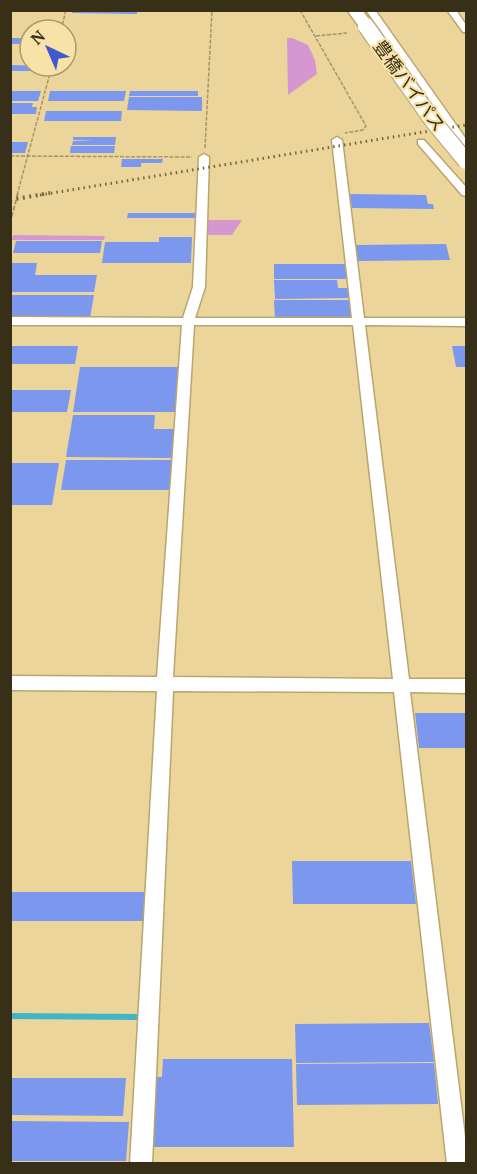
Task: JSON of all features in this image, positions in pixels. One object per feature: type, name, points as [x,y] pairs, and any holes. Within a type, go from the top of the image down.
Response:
[{"type":"highway","name":"豊橋バイパス","points":[[354,10],[433,121],[466,161]]},
{"type":"highway","name":"豊橋バイパス","points":[[361,10],[404,75],[466,155]]},
{"type":"street","points":[[370,10],[466,145]]},
{"type":"street","points":[[451,10],[466,30]]},
{"type":"street","points":[[337,140],[458,1164]]},
{"type":"street","points":[[421,142],[466,193]]},
{"type":"street","points":[[141,1164],[165,684],[188,322],[199,287],[204,157]]},
{"type":"street","points":[[10,321],[466,322]]},
{"type":"street","points":[[10,683],[466,686]]},
{"type":"path","points":[[10,156],[204,157],[212,10]]},
{"type":"path","points":[[300,10],[366,126],[363,130],[339,134],[337,140]]},
{"type":"path","points":[[315,36],[347,33]]},
{"type":"path","points":[[10,223],[49,78]]},
{"type":"shaded area","points":[[287,38],[308,45],[315,60],[317,74],[288,95]]},
{"type":"shaded area","points":[[207,220],[242,220],[232,235],[206,235]]},
{"type":"shaded area","points":[[13,235],[105,236],[104,240],[12,240]]},
{"type":"building","points":[[72,10],[137,10],[137,14],[72,13]]},
{"type":"building","points":[[10,38],[18,38],[18,44],[10,44]]},
{"type":"building","points":[[10,65],[18,65],[18,71],[10,71]]},
{"type":"building","points":[[10,91],[41,91],[38,101],[10,101]]},
{"type":"building","points":[[50,91],[126,91],[124,101],[48,101]]},
{"type":"building","points":[[130,91],[198,91],[198,96],[129,96]]},
{"type":"building","points":[[129,97],[202,97],[202,111],[127,110]]},
{"type":"building","points":[[10,103],[33,103],[32,107],[37,107],[36,114],[10,114]]},
{"type":"building","points":[[46,111],[122,111],[121,121],[44,121]]},
{"type":"building","points":[[73,137],[116,137],[115,145],[72,145],[73,141],[95,141],[73,140]]},
{"type":"building","points":[[10,142],[28,142],[25,153],[10,153]]},
{"type":"building","points":[[71,146],[115,146],[114,153],[70,153]]},
{"type":"building","points":[[122,159],[163,159],[162,163],[141,163],[141,167],[121,167]]},
{"type":"building","points":[[350,194],[426,195],[428,204],[433,204],[434,209],[352,208]]},
{"type":"building","points":[[128,213],[197,213],[197,218],[127,218]]},
{"type":"building","points":[[159,237],[192,237],[191,263],[102,263],[105,242],[159,242]]},
{"type":"building","points":[[16,241],[102,241],[100,253],[13,253]]},
{"type":"building","points":[[446,244],[450,260],[358,261],[356,245]]},
{"type":"building","points":[[10,263],[37,263],[35,275],[97,275],[94,292],[10,292]]},
{"type":"building","points":[[274,264],[347,264],[349,279],[274,279]]},
{"type":"building","points":[[274,280],[337,280],[338,288],[351,288],[352,298],[275,299]]},
{"type":"building","points":[[10,295],[94,295],[90,318],[10,318]]},
{"type":"building","points":[[274,300],[352,300],[354,320],[275,321]]},
{"type":"building","points":[[10,346],[78,346],[75,364],[10,364]]},
{"type":"building","points":[[452,346],[466,346],[466,367],[456,367]]},
{"type":"building","points":[[80,367],[178,367],[175,412],[73,412]]},
{"type":"building","points":[[10,390],[71,390],[67,412],[10,412]]},
{"type":"building","points":[[73,415],[155,415],[154,429],[174,429],[172,458],[66,457]]},
{"type":"building","points":[[66,460],[172,460],[170,490],[61,490]]},
{"type":"building","points":[[10,463],[59,463],[52,505],[10,505]]},
{"type":"building","points":[[415,713],[466,713],[466,748],[419,748]]},
{"type":"building","points":[[292,861],[411,861],[416,904],[293,904]]},
{"type":"building","points":[[10,892],[145,892],[143,921],[10,921]]},
{"type":"building","points":[[429,1023],[434,1062],[296,1063],[295,1024]]},
{"type":"building","points":[[163,1059],[292,1059],[294,1147],[148,1147],[152,1077],[162,1077]]},
{"type":"building","points":[[434,1063],[438,1104],[297,1105],[296,1064]]},
{"type":"building","points":[[10,1078],[126,1078],[123,1116],[10,1115]]},
{"type":"building","points":[[10,1121],[129,1122],[126,1161],[10,1161]]},
{"type":"waterway","points":[[10,1016],[138,1017]]},
{"type":"railway","points":[[40,195],[466,125]]},
{"type":"railway","points":[[10,200],[50,193]]}]
